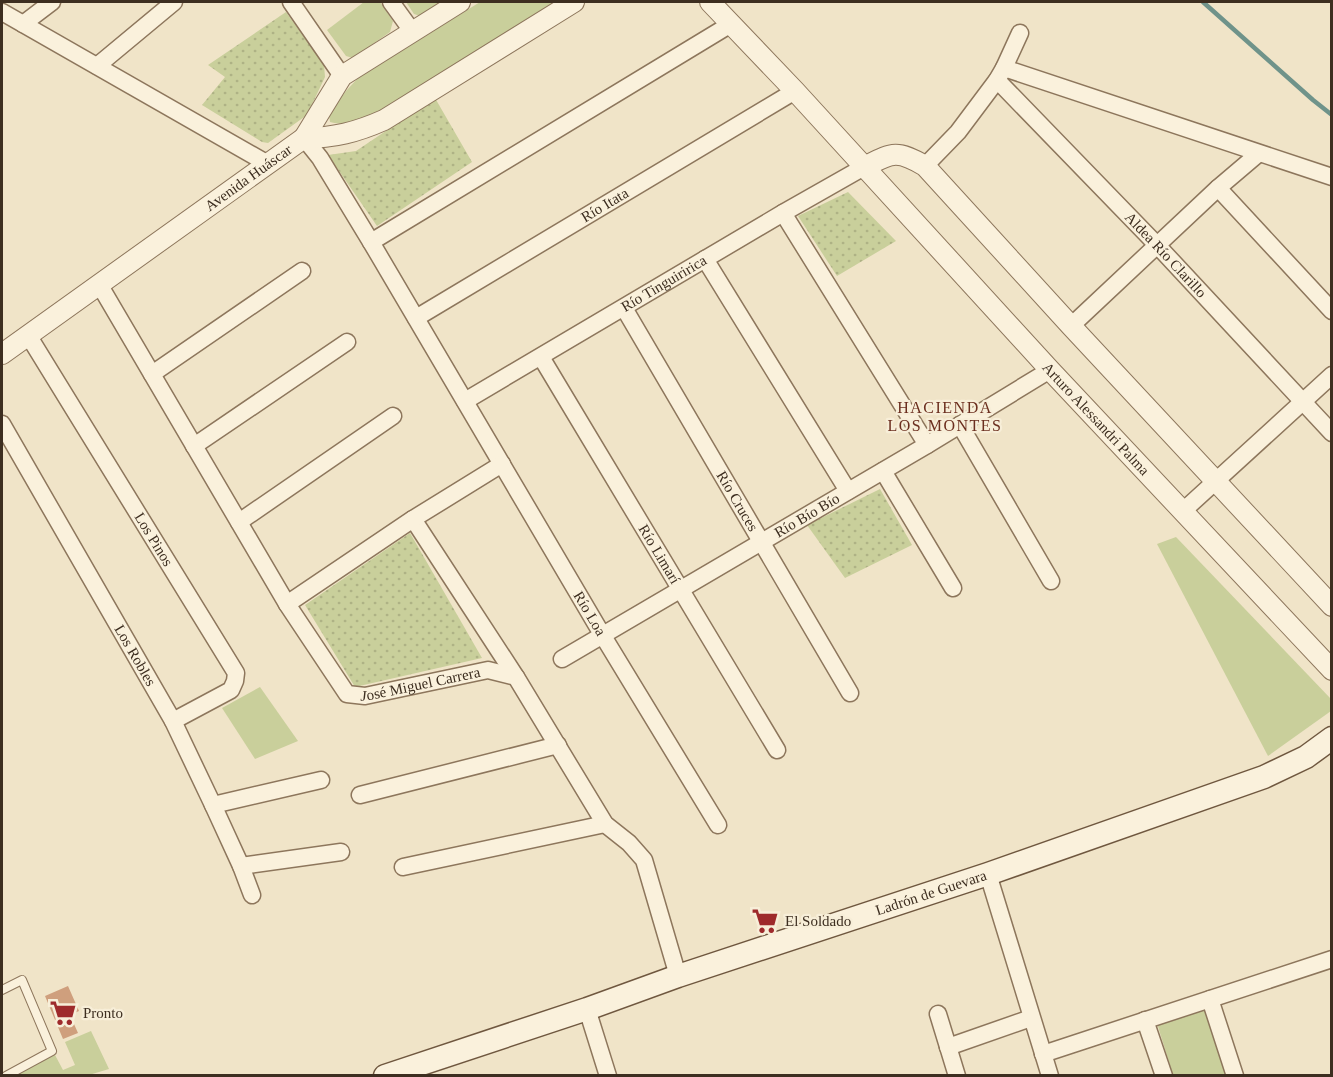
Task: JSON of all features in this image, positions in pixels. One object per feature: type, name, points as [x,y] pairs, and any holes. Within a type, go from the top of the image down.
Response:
[{"type":"main road","name":"Ladrón de Guevara","points":[[385,1076],[988,874],[1264,777],[1306,757],[1332,738]]},
{"type":"street","points":[[23,24],[52,2]]},
{"type":"street","points":[[97,66],[174,2]]},
{"type":"street","points":[[291,2],[342,76]]},
{"type":"street","points":[[391,2],[412,31]]},
{"type":"street","points":[[304,138],[342,76],[460,2]]},
{"type":"street","name":"Avenida Huáscar","points":[[2,354],[304,138],[326,138],[351,133],[384,120],[574,2]]},
{"type":"street","name":"Arturo Alessandri Palma","points":[[710,2],[1050,370],[1332,670]]},
{"type":"street","points":[[2,12],[268,164]]},
{"type":"street","points":[[371,242],[731,24]]},
{"type":"street","points":[[925,166],[958,132],[1000,74],[1020,33]]},
{"type":"street","points":[[1000,74],[1332,177]]},
{"type":"street","name":"Aldea Río Clarillo","points":[[1000,74],[1332,433]]},
{"type":"street","name":"Río Itata","points":[[416,318],[795,92]]},
{"type":"street","name":"Río Loa","points":[[304,138],[320,158],[371,242],[717,825]]},
{"type":"street","points":[[864,167],[887,155],[899,154],[909,156],[925,166],[1332,606]]},
{"type":"street","points":[[1071,326],[1218,188],[1258,154]]},
{"type":"street","name":"Río Tinguiririca","points":[[465,401],[864,167]]},
{"type":"street","points":[[1218,188],[1332,311]]},
{"type":"street","points":[[783,213],[927,445]]},
{"type":"street","points":[[705,259],[848,491]]},
{"type":"street","points":[[152,374],[302,271]]},
{"type":"street","name":"José Miguel Carrera","points":[[99,284],[287,604],[347,694],[365,696],[488,670],[516,677]]},
{"type":"street","name":"Río Cruces","points":[[624,308],[850,693]]},
{"type":"street","name":"Los Pinos","points":[[28,335],[236,673],[231,690],[173,721]]},
{"type":"street","points":[[194,446],[347,342]]},
{"type":"street","name":"Río Limarí","points":[[541,357],[777,750]]},
{"type":"street","name":"Río Bío Bío","points":[[562,659],[927,445],[1050,370]]},
{"type":"street","points":[[1184,511],[1301,401],[1332,375]]},
{"type":"street","points":[[239,522],[393,416]]},
{"type":"street","name":"Los Robles","points":[[2,424],[173,721],[241,866],[252,896]]},
{"type":"street","points":[[960,425],[1052,580]]},
{"type":"street","points":[[287,604],[413,519],[502,464]]},
{"type":"street","points":[[883,471],[953,588]]},
{"type":"street","points":[[413,519],[516,677],[605,824],[629,843],[644,860],[678,976]]},
{"type":"street","points":[[360,795],[558,745]]},
{"type":"street","points":[[213,805],[321,780]]},
{"type":"street","points":[[403,867],[605,824]]},
{"type":"street","points":[[241,866],[341,852]]},
{"type":"street","points":[[988,874],[1050,1076]]},
{"type":"street","points":[[1043,1054],[1332,958]]},
{"type":"street","points":[[1210,999],[1235,1076]]},
{"type":"street","points":[[587,1010],[608,1076]]},
{"type":"street","points":[[938,1014],[957,1076]]},
{"type":"street","points":[[948,1047],[1031,1018]]},
{"type":"street","points":[[1145,1020],[1164,1076]]},
{"type":"lane","points":[[2,990],[22,980],[52,1051],[6,1076]]},
{"type":"green space","points":[[364,2],[380,2],[393,21],[390,32],[353,58],[346,56],[327,30]]},
{"type":"green space","points":[[406,2],[444,2],[420,16],[414,14]]},
{"type":"green space","points":[[480,2],[554,2],[387,108],[353,123],[330,122],[329,115],[358,78]]},
{"type":"green space","points":[[286,12],[324,65],[325,77],[307,115],[268,143],[262,142],[202,105],[225,77],[208,65]]},
{"type":"green space","points":[[435,98],[472,162],[377,226],[328,155],[356,151]]},
{"type":"green space","points":[[848,192],[896,241],[837,276],[798,216]]},
{"type":"green space","points":[[880,489],[912,545],[845,578],[807,525]]},
{"type":"green space","points":[[410,533],[482,658],[355,687],[305,605]]},
{"type":"green space","points":[[1176,537],[1331,699],[1331,711],[1268,756],[1157,544]]},
{"type":"green space","points":[[260,687],[298,741],[255,759],[222,708]]},
{"type":"green space","points":[[1208,1005],[1229,1075],[1173,1075],[1156,1020]]},
{"type":"green space","points":[[91,1031],[109,1069],[89,1075],[11,1076],[13,1073],[55,1055],[63,1070],[75,1065],[65,1042]]},
{"type":"building","name":"Pronto","points":[[68,986],[79,1011],[70,1015],[78,1033],[63,1039],[45,996]]},
{"type":"waterway","points":[[1203,2],[1332,115]]},
{"type":"place","name":"El Soldado","points":[[765,921]]},
{"type":"place","name":"Pronto","points":[[63,1013]]},
{"type":"district","name":"HACIENDA LOS MONTES","points":[[945,416]]}]
